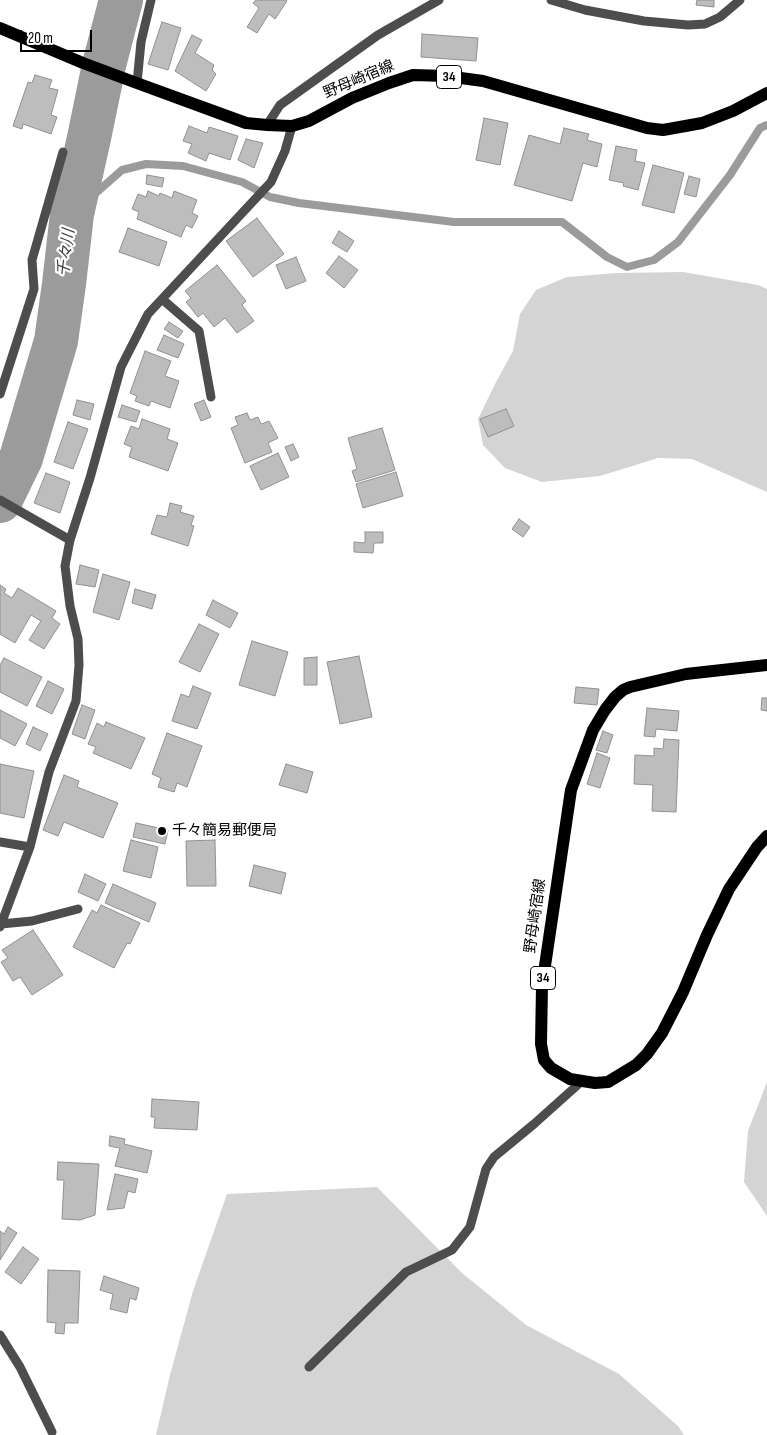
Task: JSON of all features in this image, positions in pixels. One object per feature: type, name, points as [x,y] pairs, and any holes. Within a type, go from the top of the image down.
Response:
[{"type":"main road","name":"野母崎宿線","points":[[0,28],[86,64],[246,123],[267,125],[292,126],[309,120],[389,82],[413,75],[483,80],[647,128],[663,130],[702,123],[733,111],[767,93]]},
{"type":"main road","name":"野母崎宿線","points":[[767,664],[686,674],[630,687],[615,697],[594,730],[571,790],[542,986],[541,1044],[544,1060],[551,1068],[570,1079],[595,1083],[608,1082],[636,1065],[647,1054],[662,1033],[683,992],[707,935],[730,889],[757,847],[767,836]]},
{"type":"street","points":[[136,83],[151,0]]},
{"type":"street","points":[[267,125],[280,105],[378,35],[439,0]]},
{"type":"street","points":[[551,0],[586,10],[644,22],[688,25],[704,24],[720,17],[740,0]]},
{"type":"street","points":[[78,909],[32,921],[0,926],[30,847],[49,772],[76,701],[79,665],[78,639],[70,606],[65,566],[70,540],[121,367],[148,314],[271,182],[285,151],[292,126]]},
{"type":"street","points":[[0,394],[34,288],[32,260],[63,152]]},
{"type":"street","points":[[162,298],[199,331],[211,397]]},
{"type":"street","points":[[0,500],[70,540]]},
{"type":"street","points":[[0,842],[30,847]]},
{"type":"street","points":[[309,1367],[406,1272],[452,1250],[470,1227],[486,1169],[494,1157],[582,1081]]},
{"type":"street","points":[[0,1335],[20,1367],[52,1432]]},
{"type":"shaded area","points":[[683,272],[758,285],[767,289],[767,492],[692,459],[658,458],[600,476],[542,482],[505,468],[483,445],[478,419],[513,351],[520,314],[536,290],[567,277],[617,273]]},
{"type":"shaded area","points":[[767,1082],[767,1216],[744,1182],[748,1131]]},
{"type":"shaded area","points":[[377,1187],[462,1273],[526,1325],[619,1374],[678,1426],[684,1435],[156,1435],[193,1291],[227,1194]]},
{"type":"building","points":[[256,0],[287,1],[275,19],[269,14],[257,33],[247,27],[259,8],[253,3]]},
{"type":"building","points":[[697,0],[714,0],[714,7],[696,5]]},
{"type":"building","points":[[162,22],[181,28],[168,70],[148,64]]},
{"type":"building","points":[[422,34],[478,38],[476,61],[421,57]]},
{"type":"building","points":[[192,35],[202,40],[195,53],[214,65],[212,70],[216,74],[206,91],[175,71]]},
{"type":"building","points":[[35,75],[52,80],[49,88],[58,90],[51,115],[57,117],[51,134],[23,124],[22,129],[13,126],[28,82],[32,83]]},
{"type":"building","points":[[484,118],[508,123],[500,165],[476,160]]},
{"type":"building","points":[[189,126],[207,133],[209,127],[238,136],[230,160],[209,153],[206,161],[188,153],[192,144],[183,141]]},
{"type":"building","points":[[564,128],[589,134],[587,140],[602,144],[597,167],[583,163],[572,201],[514,185],[529,135],[560,144]]},
{"type":"building","points":[[246,139],[263,143],[254,168],[238,160]]},
{"type":"building","points":[[616,146],[637,150],[635,161],[645,163],[638,190],[623,186],[624,183],[609,180]]},
{"type":"building","points":[[653,165],[684,173],[674,213],[642,205]]},
{"type":"building","points":[[147,175],[164,178],[162,187],[146,184]]},
{"type":"building","points":[[689,176],[700,179],[696,197],[684,194]]},
{"type":"building","points":[[148,191],[159,196],[160,193],[172,198],[174,191],[197,200],[192,213],[198,216],[192,228],[186,225],[181,237],[137,219],[139,212],[132,209],[138,194],[146,197]]},
{"type":"building","points":[[257,218],[284,254],[253,277],[226,241]]},
{"type":"building","points":[[128,228],[167,242],[159,266],[119,252]]},
{"type":"building","points":[[339,231],[354,241],[347,252],[332,243]]},
{"type":"building","points":[[339,256],[358,270],[344,288],[326,273]]},
{"type":"building","points":[[296,257],[306,281],[286,289],[276,265]]},
{"type":"building","points":[[217,265],[246,301],[242,305],[254,321],[237,333],[225,318],[214,327],[203,313],[198,317],[186,302],[191,298],[185,291]]},
{"type":"building","points":[[169,322],[183,331],[178,338],[164,329]]},
{"type":"building","points":[[164,335],[184,344],[178,358],[157,350]]},
{"type":"building","points":[[145,351],[171,361],[165,376],[179,381],[170,408],[151,401],[149,406],[135,401],[137,396],[130,393]]},
{"type":"building","points":[[77,400],[94,404],[90,420],[73,415]]},
{"type":"building","points":[[204,400],[211,417],[201,421],[194,404]]},
{"type":"building","points":[[122,405],[140,411],[136,422],[118,417]]},
{"type":"building","points":[[506,409],[514,426],[488,437],[480,419]]},
{"type":"building","points":[[247,413],[250,420],[258,417],[261,424],[269,421],[278,438],[268,443],[272,452],[245,463],[231,428],[238,425],[235,417]]},
{"type":"building","points":[[142,419],[170,429],[167,439],[178,443],[168,471],[129,457],[132,447],[124,444],[131,426],[139,429]]},
{"type":"building","points":[[68,422],[88,429],[73,469],[54,462]]},
{"type":"building","points":[[382,428],[395,470],[356,482],[352,471],[357,469],[348,438]]},
{"type":"building","points":[[293,444],[299,457],[291,461],[285,447]]},
{"type":"building","points":[[278,453],[289,477],[261,490],[250,466]]},
{"type":"building","points":[[396,472],[403,496],[363,508],[356,484]]},
{"type":"building","points":[[46,473],[70,482],[60,513],[34,503]]},
{"type":"building","points":[[170,503],[182,506],[180,512],[194,516],[191,525],[194,526],[188,546],[151,534],[157,515],[167,517]]},
{"type":"building","points":[[519,519],[530,527],[523,537],[512,529]]},
{"type":"building","points":[[365,532],[383,532],[383,543],[374,543],[373,553],[354,552],[354,542],[365,543]]},
{"type":"building","points":[[80,565],[99,570],[95,587],[76,584]]},
{"type":"building","points":[[103,574],[130,582],[119,620],[93,612]]},
{"type":"building","points":[[0,585],[6,589],[4,593],[12,598],[18,588],[56,611],[52,618],[60,624],[44,649],[29,640],[41,621],[31,615],[15,643],[0,634]]},
{"type":"building","points":[[135,589],[156,595],[152,609],[132,603]]},
{"type":"building","points":[[213,600],[238,613],[230,628],[206,615]]},
{"type":"building","points":[[199,624],[219,634],[200,672],[179,662]]},
{"type":"building","points":[[252,641],[288,652],[275,696],[239,685]]},
{"type":"building","points":[[359,656],[372,717],[340,724],[327,662]]},
{"type":"building","points":[[317,657],[317,685],[304,685],[304,658]]},
{"type":"building","points":[[4,658],[42,677],[27,706],[0,692],[0,665]]},
{"type":"building","points":[[48,681],[64,689],[52,714],[36,706]]},
{"type":"building","points":[[193,686],[211,693],[197,729],[172,721],[181,694],[189,697]]},
{"type":"building","points":[[576,687],[599,689],[597,705],[574,703]]},
{"type":"building","points":[[762,698],[767,698],[767,711],[761,710]]},
{"type":"building","points":[[82,705],[95,710],[85,739],[72,734]]},
{"type":"building","points":[[647,708],[679,711],[677,731],[656,729],[655,737],[644,736]]},
{"type":"building","points":[[0,710],[27,724],[15,746],[0,738]]},
{"type":"building","points":[[106,722],[145,738],[131,769],[93,753],[96,747],[88,744],[97,723],[104,727]]},
{"type":"building","points":[[33,727],[48,734],[40,751],[26,744]]},
{"type":"building","points":[[603,731],[613,735],[607,753],[596,750]]},
{"type":"building","points":[[167,733],[202,746],[187,787],[177,783],[174,792],[158,787],[161,778],[152,774]]},
{"type":"building","points":[[664,739],[679,740],[676,812],[652,811],[653,785],[634,784],[635,755],[654,756],[654,748],[663,749]]},
{"type":"building","points":[[597,753],[610,758],[600,788],[587,784]]},
{"type":"building","points":[[0,764],[34,771],[24,818],[0,813]]},
{"type":"building","points":[[286,764],[313,772],[307,793],[279,785]]},
{"type":"building","points":[[64,775],[79,781],[77,787],[118,803],[103,838],[64,822],[58,836],[43,830]]},
{"type":"building","points":[[136,823],[168,830],[165,844],[133,837]]},
{"type":"building","points":[[131,840],[158,847],[151,878],[123,871]]},
{"type":"building","points":[[215,840],[216,886],[187,886],[186,841]]},
{"type":"building","points":[[254,865],[286,873],[281,894],[249,886]]},
{"type":"building","points":[[85,874],[106,884],[98,901],[78,892]]},
{"type":"building","points":[[113,884],[156,903],[149,922],[105,903]]},
{"type":"building","points":[[101,905],[140,923],[130,944],[127,943],[114,968],[73,947],[92,910],[97,913]]},
{"type":"building","points":[[33,930],[63,975],[32,995],[20,977],[13,981],[1,962],[8,958],[2,950]]},
{"type":"building","points":[[152,1099],[199,1102],[197,1130],[154,1128],[155,1117],[151,1117]]},
{"type":"building","points":[[110,1136],[125,1139],[124,1144],[152,1151],[147,1173],[115,1166],[120,1148],[109,1146]]},
{"type":"building","points":[[58,1162],[99,1164],[95,1215],[80,1220],[62,1219],[64,1180],[57,1180]]},
{"type":"building","points":[[115,1174],[138,1179],[135,1193],[128,1191],[124,1208],[107,1210]]},
{"type":"building","points":[[8,1227],[17,1233],[0,1260],[0,1231],[4,1234]]},
{"type":"building","points":[[23,1247],[39,1259],[21,1284],[5,1272]]},
{"type":"building","points":[[48,1270],[80,1271],[78,1323],[65,1323],[64,1334],[55,1333],[56,1323],[47,1322]]},
{"type":"building","points":[[104,1276],[139,1288],[136,1300],[130,1298],[127,1313],[110,1309],[113,1294],[100,1290]]},
{"type":"waterway","name":"千々川","points":[[0,501],[21,458],[56,341],[72,214],[104,65],[121,0]]},
{"type":"waterway","points":[[72,214],[122,170],[146,164],[183,166],[242,182],[270,197],[299,203],[454,222],[562,222],[607,257],[627,267],[654,260],[678,242],[730,175],[760,128],[767,125]]},
{"type":"place","name":"千々簡易郵便局","points":[[162,831]]}]
